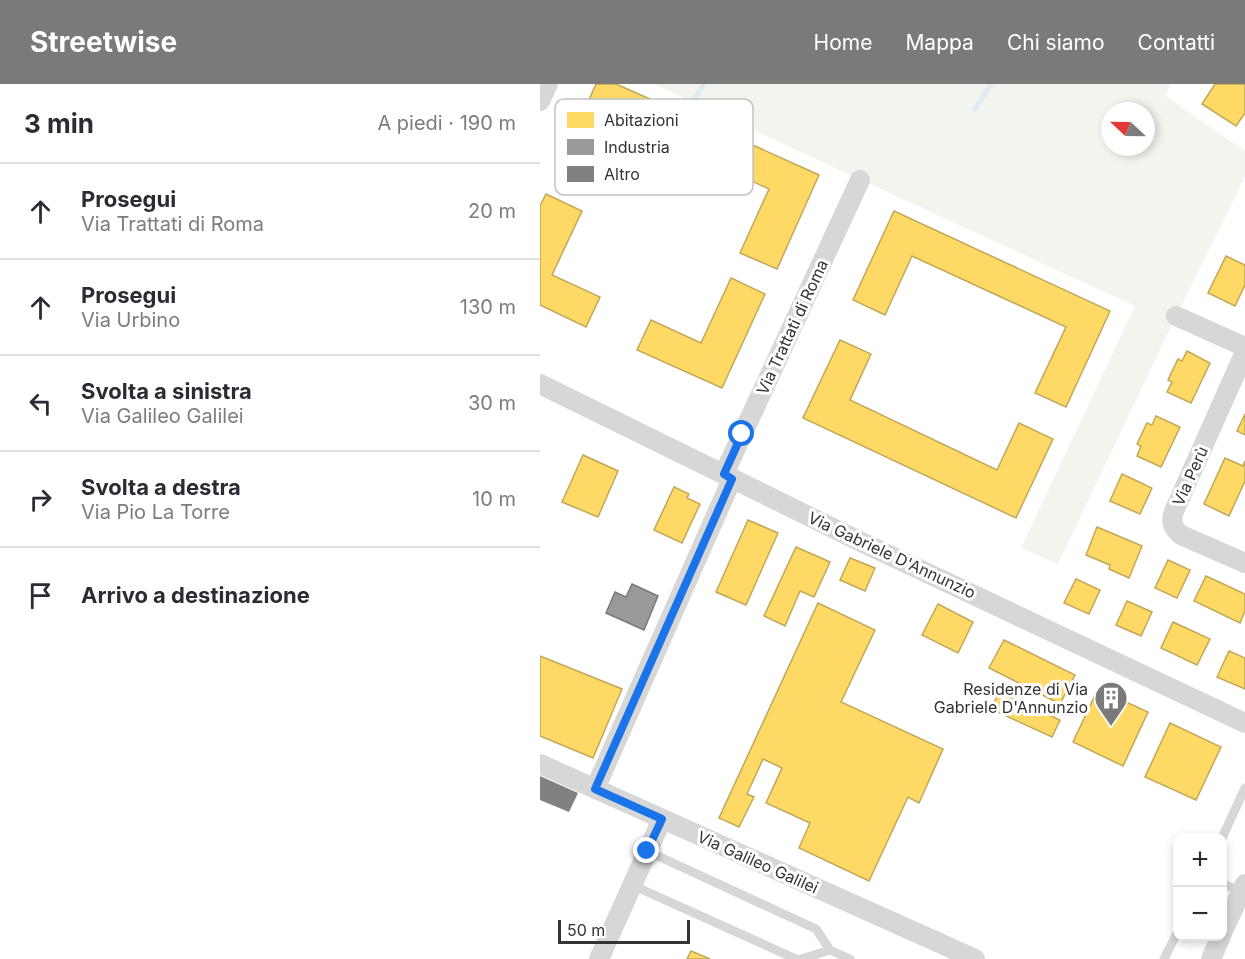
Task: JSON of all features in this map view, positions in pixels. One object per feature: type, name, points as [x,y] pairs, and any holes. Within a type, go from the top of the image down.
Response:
[{"type":"street","points":[[540,102],[548,84]]},
{"type":"street","name":"Via Trattati di Roma","points":[[595,789],[728,476],[860,180]]},
{"type":"street","points":[[1176,316],[1245,347]]},
{"type":"street","name":"Via Perù","points":[[1245,352],[1175,509],[1172,521],[1176,531],[1181,535],[1245,563]]},
{"type":"street","name":"Via Gabriele D'Annunzio","points":[[540,384],[855,539],[1245,723]]},
{"type":"street","name":"Via Galileo Galilei","points":[[540,764],[975,959]]},
{"type":"street","points":[[599,959],[662,819]]},
{"type":"street","points":[[1227,924],[1243,888]]},
{"type":"street","points":[[1210,959],[1219,941]]},
{"type":"lane","points":[[1224,833],[1245,788]]},
{"type":"lane","points":[[647,851],[816,929],[830,950],[850,959]]},
{"type":"lane","points":[[1227,884],[1243,888]]},
{"type":"lane","points":[[632,885],[796,959]]},
{"type":"lane","points":[[1164,959],[1173,941]]},
{"type":"lane","points":[[801,959],[830,950]]},
{"type":"shaded area","points":[[653,84],[1171,84],[1165,96],[1245,151],[1245,177],[1058,564],[1021,548],[1135,306],[753,130],[753,99],[686,99]]},
{"type":"building: Abitazioni","points":[[596,84],[616,84],[650,99],[589,99]]},
{"type":"building: Abitazioni","points":[[1215,84],[1245,84],[1245,113],[1236,126],[1202,104]]},
{"type":"building: Abitazioni","points":[[753,145],[819,175],[777,269],[740,253],[769,189],[753,182]]},
{"type":"building: Abitazioni","points":[[546,194],[582,211],[552,275],[600,297],[586,327],[540,305],[540,206]]},
{"type":"building: Abitazioni","points":[[894,211],[1110,311],[1066,407],[1035,393],[1066,327],[912,256],[885,315],[853,300]]},
{"type":"building: Abitazioni","points":[[1226,256],[1245,265],[1245,285],[1235,306],[1208,293]]},
{"type":"building: Abitazioni","points":[[731,278],[765,294],[722,388],[637,350],[651,320],[701,343]]},
{"type":"building: Abitazioni","points":[[840,340],[871,354],[850,400],[997,470],[1019,423],[1053,439],[1016,518],[803,418]]},
{"type":"building: Abitazioni","points":[[1187,351],[1210,363],[1191,403],[1167,392],[1172,382],[1168,380],[1178,359],[1182,361]]},
{"type":"building: Abitazioni","points":[[1245,414],[1245,435],[1237,431]]},
{"type":"building: Abitazioni","points":[[1156,416],[1180,427],[1161,467],[1137,456],[1141,446],[1137,444],[1147,423],[1152,425]]},
{"type":"building: Abitazioni","points":[[583,455],[618,471],[598,517],[562,502]]},
{"type":"building: Abitazioni","points":[[1225,458],[1243,466],[1245,461],[1245,481],[1229,516],[1204,504]]},
{"type":"building: Abitazioni","points":[[1122,474],[1152,488],[1140,514],[1110,501]]},
{"type":"building: Abitazioni","points":[[674,487],[689,494],[687,498],[700,504],[682,543],[654,530]]},
{"type":"building: Abitazioni","points":[[748,520],[778,533],[746,605],[716,592]]},
{"type":"building: Abitazioni","points":[[1097,527],[1142,546],[1129,578],[1109,569],[1110,565],[1086,555]]},
{"type":"building: Abitazioni","points":[[796,547],[830,562],[814,597],[800,591],[785,626],[764,616]]},
{"type":"building: Abitazioni","points":[[850,558],[875,568],[865,591],[840,580]]},
{"type":"building: Abitazioni","points":[[1168,560],[1190,570],[1177,598],[1155,588]]},
{"type":"building: Abitazioni","points":[[1206,576],[1245,594],[1245,611],[1240,623],[1194,601]]},
{"type":"building: Abitazioni","points":[[1076,579],[1100,590],[1089,614],[1064,603]]},
{"type":"building: Abitazioni","points":[[1127,601],[1152,612],[1141,636],[1116,625]]},
{"type":"building: Abitazioni","points":[[818,603],[875,630],[841,702],[943,749],[919,803],[908,797],[869,881],[799,848],[810,823],[766,803],[782,768],[763,759],[747,794],[754,797],[739,827],[719,818]]},
{"type":"building: Abitazioni","points":[[938,604],[973,622],[958,653],[922,635]]},
{"type":"building: Abitazioni","points":[[1173,622],[1210,639],[1197,665],[1161,648]]},
{"type":"building: Abitazioni","points":[[1004,640],[1075,675],[1060,704],[989,668]]},
{"type":"building: Abitazioni","points":[[1229,651],[1245,658],[1245,689],[1217,677]]},
{"type":"building: Abitazioni","points":[[540,656],[622,689],[593,758],[540,736]]},
{"type":"building: Abitazioni","name":"Residenze di Via Gabriele D'Annunzio","points":[[1098,689],[1148,712],[1123,766],[1073,742]]},
{"type":"building: Abitazioni","points":[[999,692],[1060,720],[1052,737],[991,709]]},
{"type":"building: Abitazioni","points":[[1170,723],[1221,747],[1196,800],[1145,777]]},
{"type":"building: Abitazioni","points":[[691,951],[710,959],[687,959]]},
{"type":"building: Industria","points":[[632,584],[658,596],[644,630],[606,613],[615,592],[626,597]]},
{"type":"building: Altro","points":[[540,776],[578,793],[569,812],[540,800]]},
{"type":"waterway","points":[[694,99],[704,84]]},
{"type":"waterway","points":[[975,109],[991,84]]},
{"type":"place","name":"Residenze di Via Gabriele D'Annunzio","points":[[1111,727]]},
{"type":"route","points":[[647,851],[662,819],[595,789],[732,479],[724,474],[742,434]]}]
